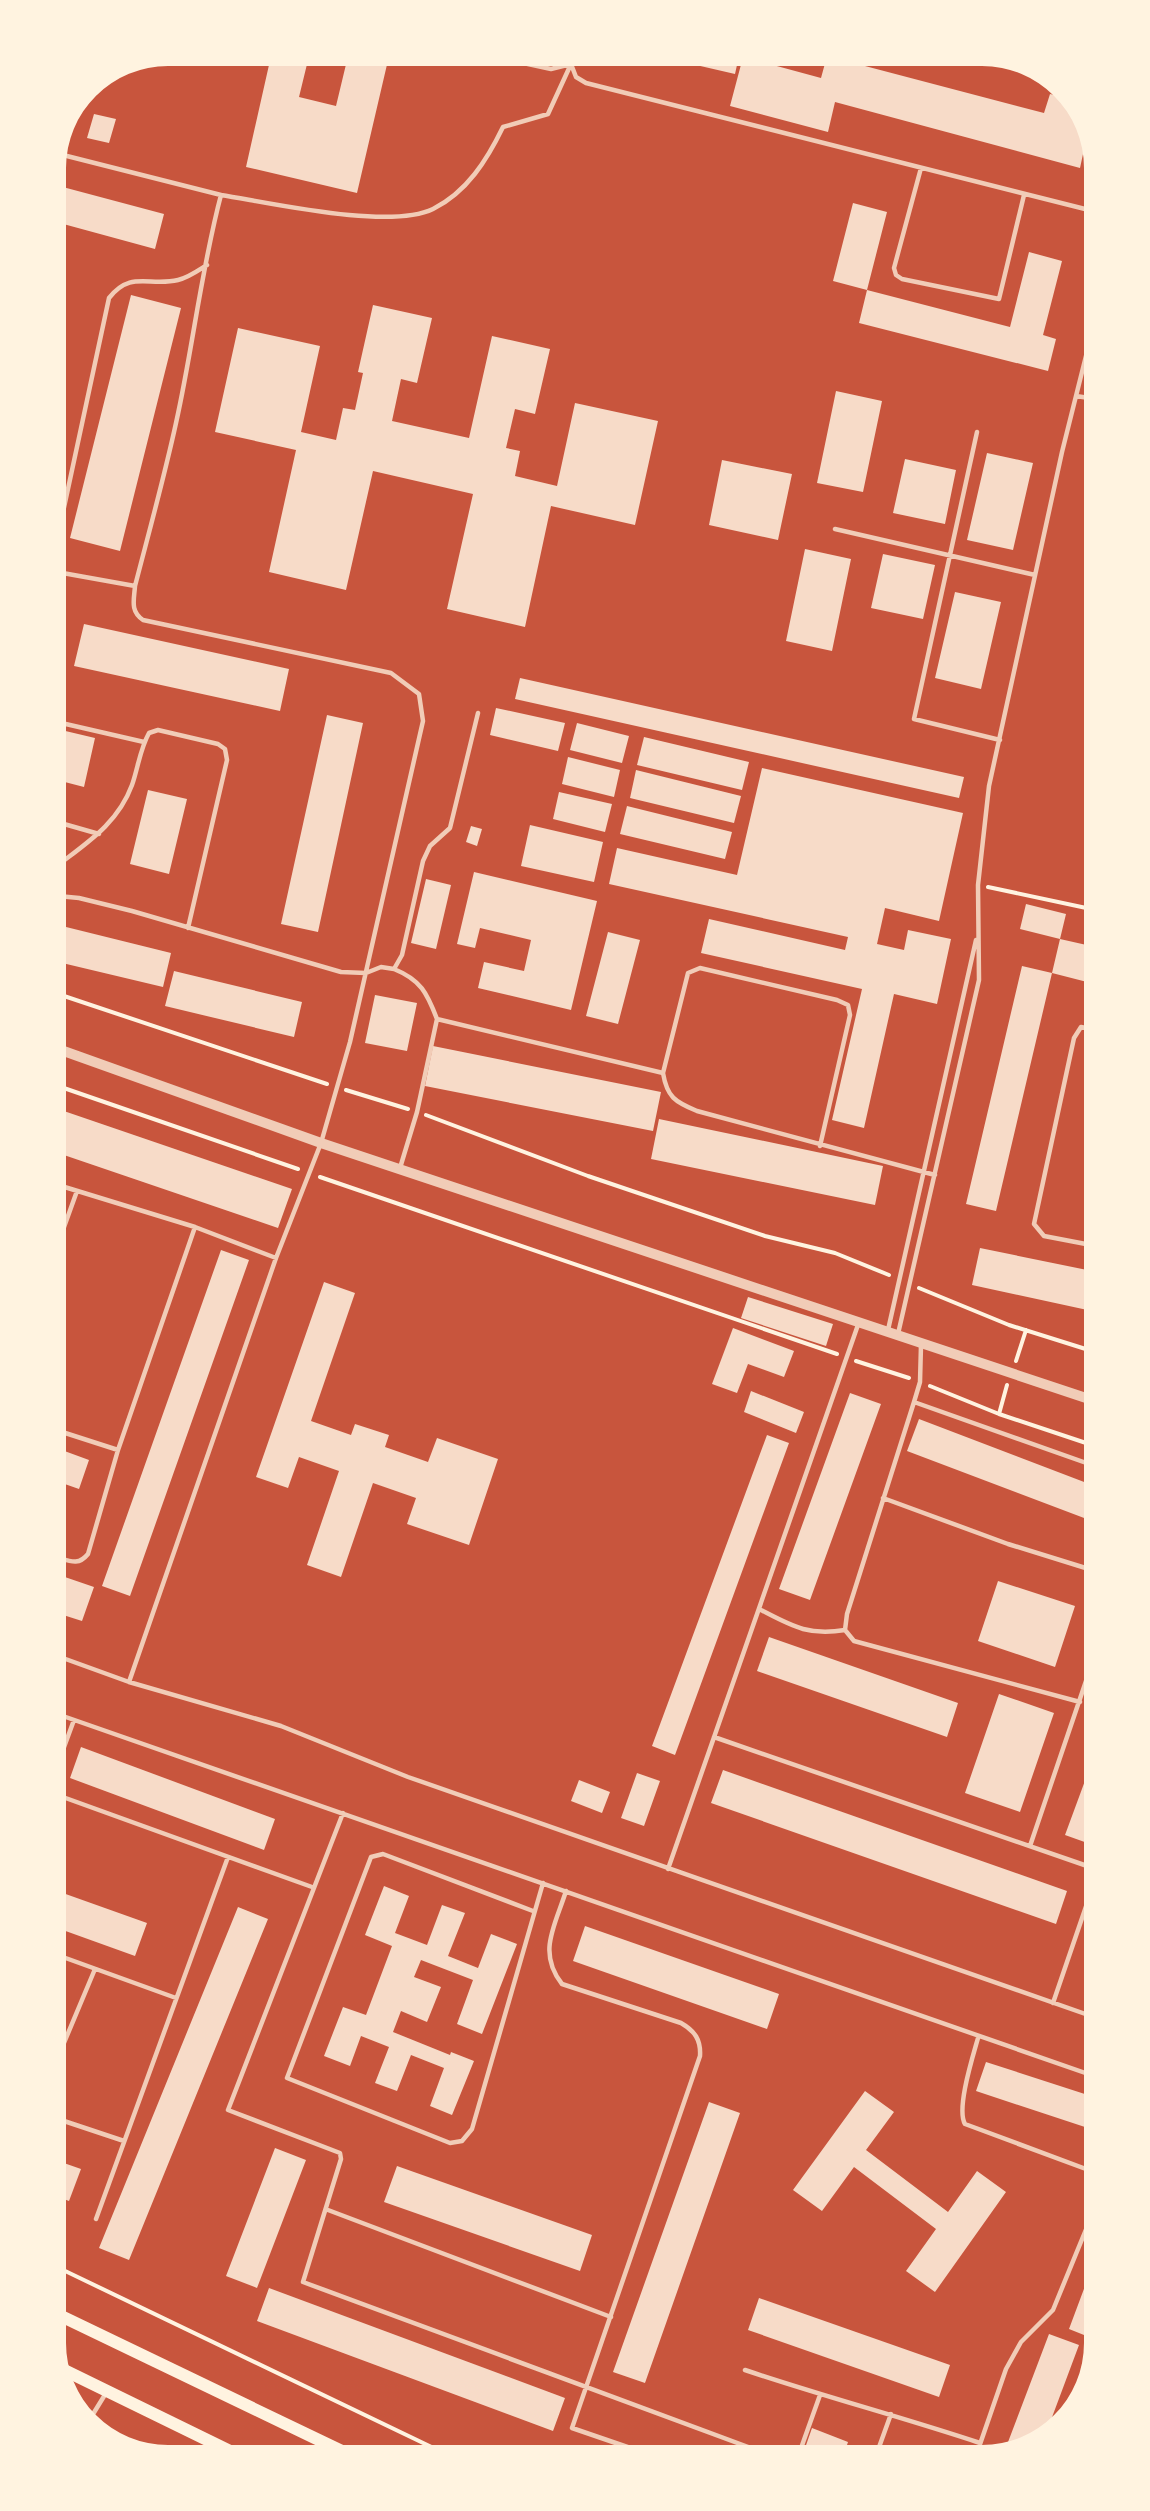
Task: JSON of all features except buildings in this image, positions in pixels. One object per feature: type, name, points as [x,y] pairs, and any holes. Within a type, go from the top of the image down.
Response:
[{"type":"main road","points":[[66,2318],[329,2445]]},
{"type":"main road","points":[[70,2373],[218,2445]]},
{"type":"street","points":[[66,1051],[400,1170],[1084,1397]]},
{"type":"lane","points":[[537,66],[551,69],[563,66]]},
{"type":"lane","points":[[67,156],[221,195],[382,218],[432,209],[468,183],[491,151],[503,127],[548,114],[570,66]]},
{"type":"lane","points":[[572,66],[576,77],[586,83],[1084,209]]},
{"type":"lane","points":[[921,168],[894,268],[902,279],[999,299],[1024,195]]},
{"type":"lane","points":[[129,1682],[276,1258],[321,1143],[366,973],[423,722],[419,694],[391,673],[143,620],[133,608],[135,586],[176,423],[207,265],[211,233],[221,195]]},
{"type":"lane","points":[[66,498],[109,298],[118,287],[130,282],[179,280],[207,265]]},
{"type":"lane","points":[[893,1333],[910,1284],[979,980],[978,885],[989,786],[1084,364]]},
{"type":"lane","points":[[1076,396],[1084,397]]},
{"type":"lane","points":[[977,432],[914,719],[1000,740]]},
{"type":"lane","points":[[835,529],[1035,575]]},
{"type":"lane","points":[[66,574],[135,586]]},
{"type":"lane","points":[[394,969],[402,955],[423,861],[430,846],[450,828],[478,713]]},
{"type":"lane","points":[[66,724],[144,742]]},
{"type":"lane","points":[[66,859],[99,834],[114,819],[132,786],[144,742],[149,733],[158,730],[218,744],[225,749],[227,760],[188,928]]},
{"type":"lane","points":[[66,825],[99,834]]},
{"type":"lane","points":[[66,897],[79,898],[341,972],[366,973],[381,967],[394,969],[411,976],[427,994],[437,1019],[417,1112],[400,1170]]},
{"type":"lane","points":[[893,1333],[900,1279],[977,935]]},
{"type":"lane","points":[[820,1146],[850,1015],[848,1005],[837,1000],[694,968],[688,973],[663,1073],[666,1092],[682,1105],[820,1146],[934,1174]]},
{"type":"lane","points":[[437,1019],[663,1073]]},
{"type":"lane","points":[[1084,1028],[1081,1027],[1074,1038],[1034,1224],[1044,1236],[1084,1244]]},
{"type":"lane","points":[[66,1188],[195,1227],[276,1258]]},
{"type":"lane","points":[[66,1220],[77,1191]]},
{"type":"lane","points":[[66,1560],[74,1563],[83,1561],[88,1554],[118,1450],[195,1227]]},
{"type":"lane","points":[[668,1869],[859,1321]]},
{"type":"lane","points":[[921,1342],[920,1382],[845,1621],[845,1630],[854,1641],[1080,1702]]},
{"type":"lane","points":[[914,1402],[1084,1462]]},
{"type":"lane","points":[[66,1433],[118,1450]]},
{"type":"lane","points":[[884,1498],[1018,1547],[1084,1568]]},
{"type":"lane","points":[[759,1609],[788,1624],[816,1633],[845,1630]]},
{"type":"lane","points":[[66,1659],[129,1682],[281,1726],[408,1777],[1084,2014]]},
{"type":"lane","points":[[1030,1846],[1084,1692]]},
{"type":"lane","points":[[66,1717],[566,1891],[978,2038],[1084,2073]]},
{"type":"lane","points":[[66,1742],[74,1720]]},
{"type":"lane","points":[[714,1737],[1084,1865]]},
{"type":"lane","points":[[66,1798],[312,1887]]},
{"type":"lane","points":[[343,1813],[312,1887],[228,2109],[340,2153],[341,2158],[328,2210],[303,2282],[743,2445]]},
{"type":"lane","points":[[533,1911],[383,1854],[372,1857],[287,2078],[450,2143],[462,2141],[472,2129],[533,1911],[543,1883]]},
{"type":"lane","points":[[96,2219],[228,1857]]},
{"type":"lane","points":[[566,1891],[547,1953],[552,1972],[562,1984],[681,2023],[696,2036],[701,2044],[700,2056],[572,2428],[622,2445]]},
{"type":"lane","points":[[1053,2003],[1084,1913]]},
{"type":"lane","points":[[66,1958],[176,1998]]},
{"type":"lane","points":[[66,2038],[95,1969]]},
{"type":"lane","points":[[978,2038],[962,2105],[961,2118],[965,2124],[1084,2168]]},
{"type":"lane","points":[[66,2122],[124,2141]]},
{"type":"lane","points":[[328,2210],[611,2317]]},
{"type":"lane","points":[[745,2370],[820,2396],[891,2414],[980,2443],[1006,2369],[1021,2342],[1053,2310],[1084,2234]]},
{"type":"lane","points":[[94,2413],[108,2390]]},
{"type":"lane","points":[[802,2445],[820,2396]]},
{"type":"lane","points":[[880,2445],[891,2414]]},
{"type":"path","points":[[978,885],[1084,908]]},
{"type":"path","points":[[66,997],[337,1088],[417,1112],[588,1176],[765,1236],[835,1253],[900,1279]]},
{"type":"path","points":[[66,1089],[920,1382],[999,1414],[1084,1442]]},
{"type":"path","points":[[910,1284],[1026,1330],[1084,1348]]},
{"type":"path","points":[[999,1414],[1026,1330]]},
{"type":"path","points":[[66,2271],[427,2445]]}]
